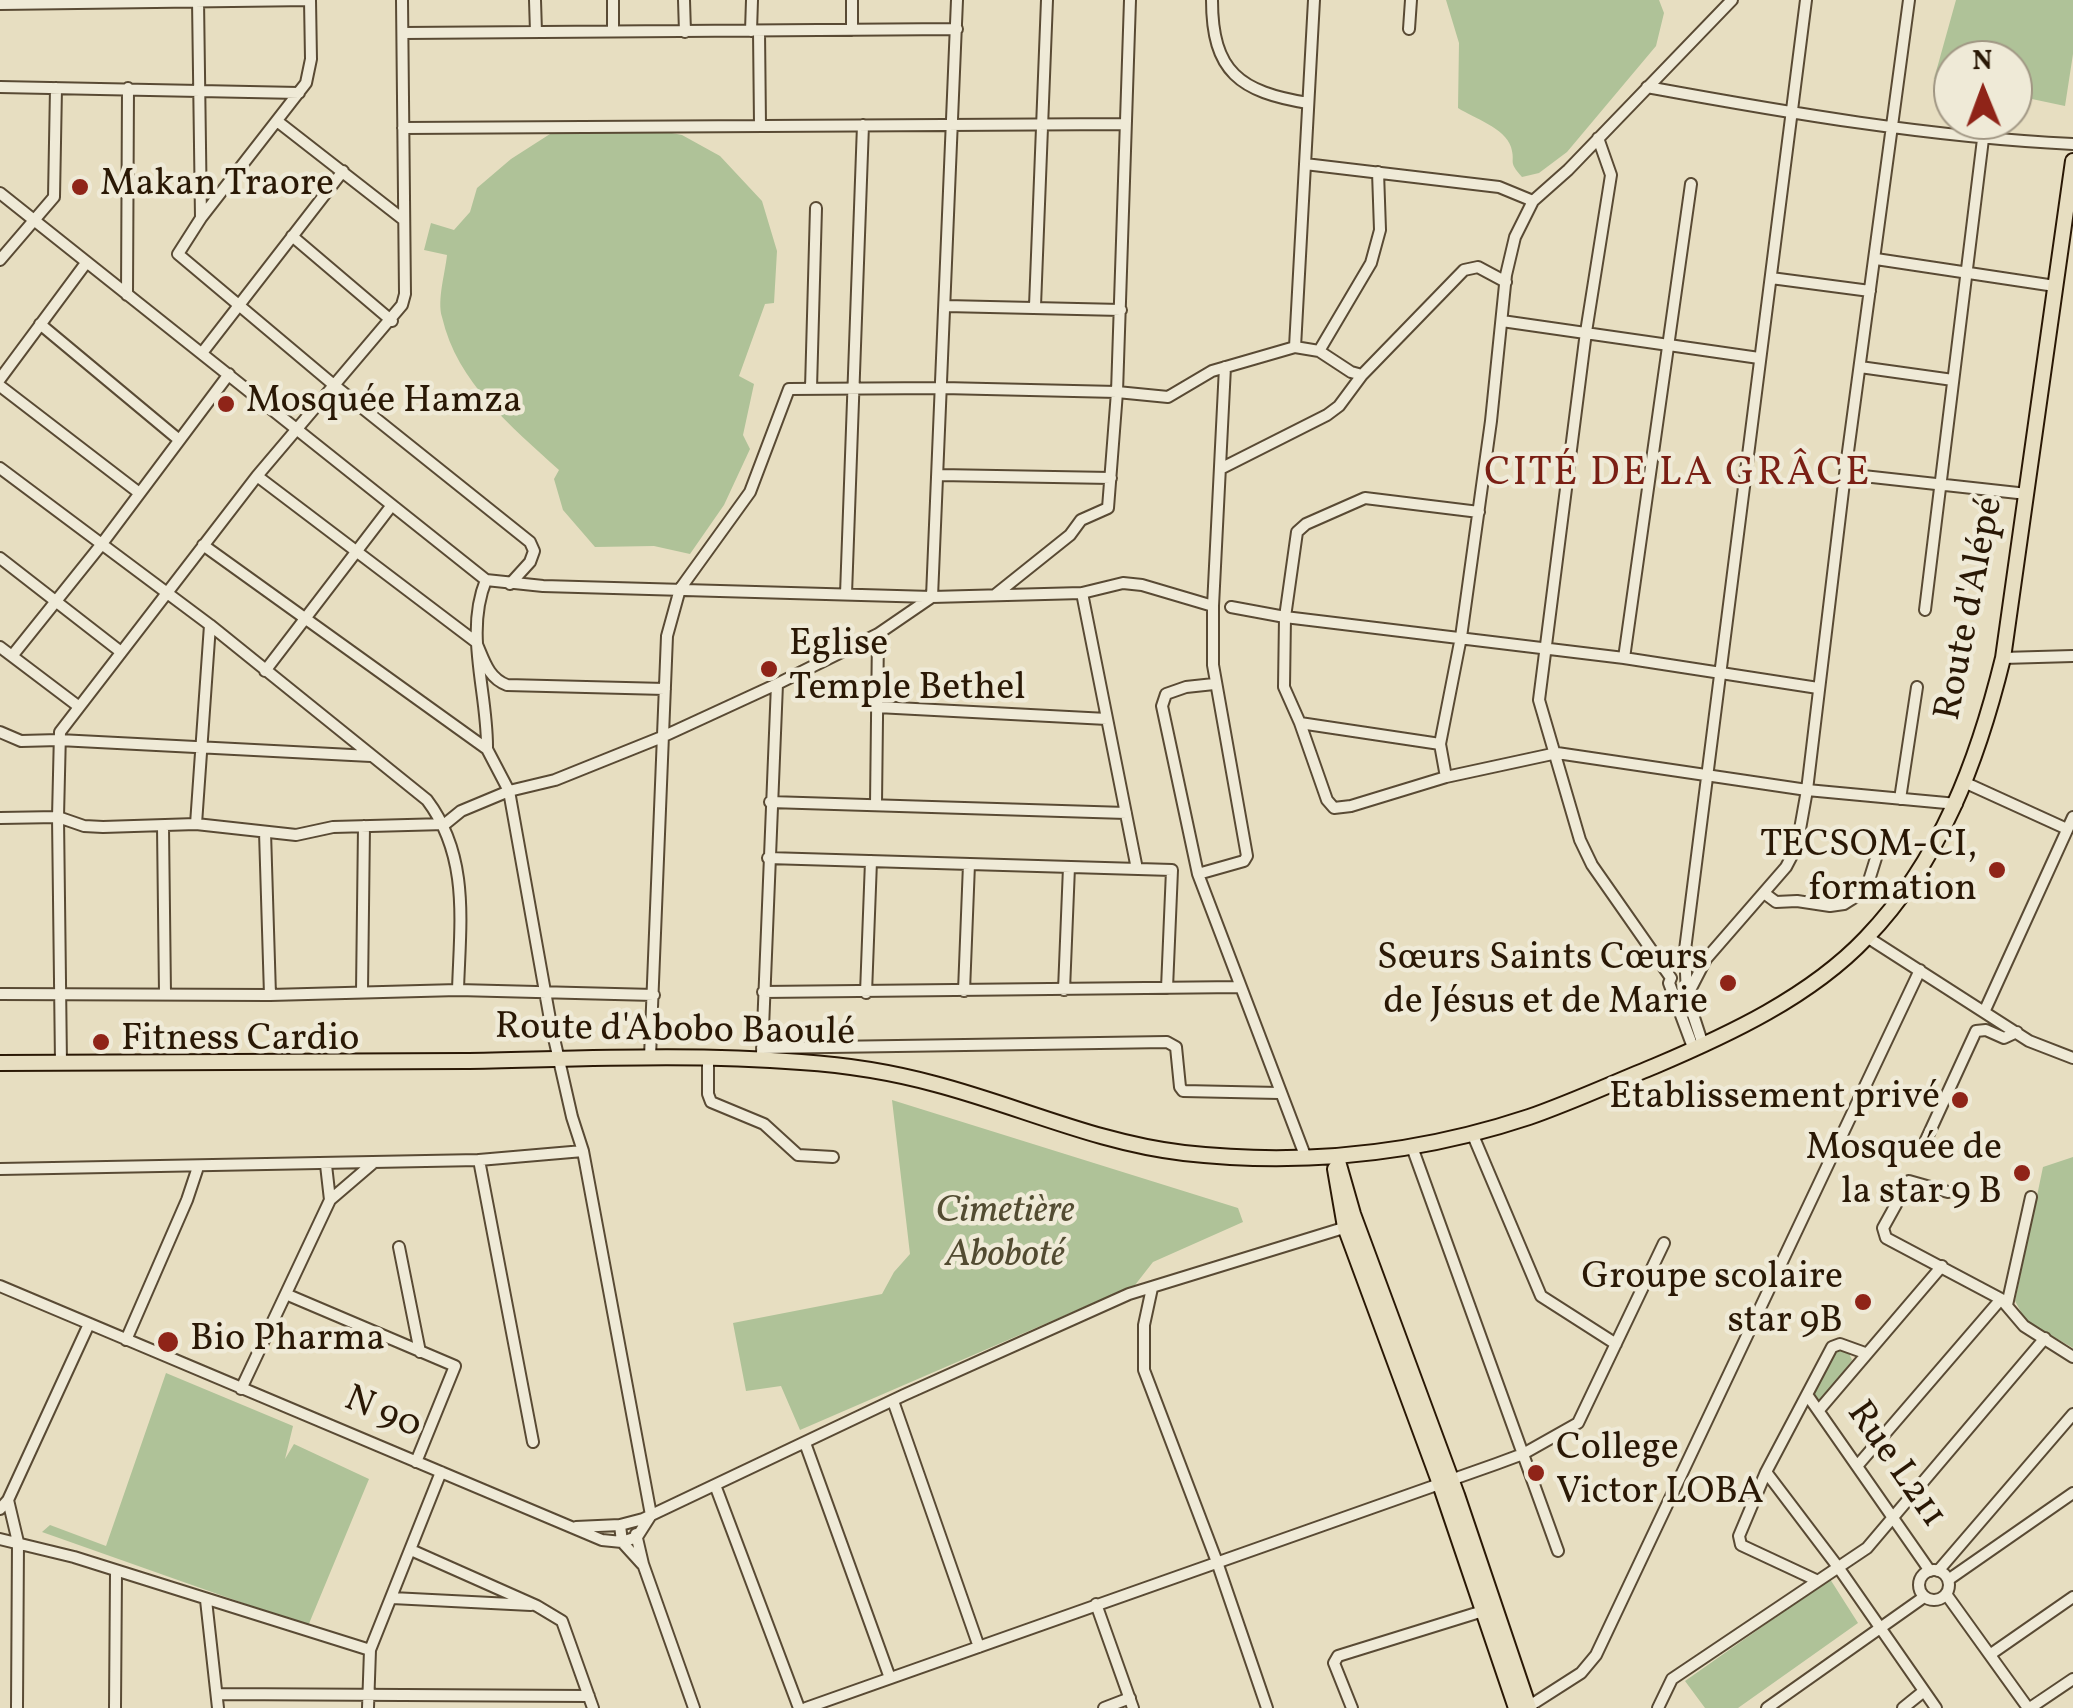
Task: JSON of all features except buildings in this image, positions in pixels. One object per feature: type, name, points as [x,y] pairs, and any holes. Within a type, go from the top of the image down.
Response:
[{"type":"main road","name":"Route d'Alépé","points":[[1337,1158],[1472,1133],[1560,1105],[1699,1048],[1809,984],[1867,937],[1923,864],[1966,783],[1985,731],[2003,658],[2056,286],[2067,248],[2073,161]]},
{"type":"main road","name":"Route d'Abobo Baoulé","points":[[0,1063],[708,1059],[762,1054],[892,1073],[1128,1144],[1186,1153],[1337,1158]]},
{"type":"main road","points":[[1337,1158],[1335,1174],[1351,1225],[1524,1708]]},
{"type":"main road","points":[[1446,1482],[1483,1611],[1524,1708]]},
{"type":"street","points":[[0,4],[310,0],[310,74],[178,254],[530,542],[534,551],[530,562],[510,584]]},
{"type":"street","points":[[61,1063],[60,732],[257,476],[392,321],[405,294],[402,0]]},
{"type":"street","points":[[535,0],[536,32]]},
{"type":"street","points":[[613,0],[613,31]]},
{"type":"street","points":[[684,0],[685,32]]},
{"type":"street","points":[[752,0],[760,125]]},
{"type":"street","points":[[852,0],[852,30]]},
{"type":"street","points":[[932,597],[957,0]]},
{"type":"street","points":[[1035,306],[1047,0]]},
{"type":"street","points":[[995,596],[1070,536],[1081,520],[1106,510],[1121,310],[1130,0]]},
{"type":"street","points":[[1212,0],[1213,38],[1222,57],[1240,78],[1269,97],[1308,104]]},
{"type":"street","points":[[1294,347],[1314,0]]},
{"type":"street","points":[[1408,29],[1411,0]]},
{"type":"street","points":[[1446,777],[1440,744],[1461,637],[1514,237],[1534,201],[1732,0]]},
{"type":"street","points":[[1682,999],[1806,0]]},
{"type":"street","points":[[1682,999],[1706,959],[1792,858],[1807,790],[1909,0]]},
{"type":"street","points":[[198,1],[201,218]]},
{"type":"street","points":[[402,34],[956,30]]},
{"type":"street","points":[[0,87],[299,93]]},
{"type":"street","points":[[1647,87],[1933,134]]},
{"type":"street","points":[[0,260],[54,198],[56,88]]},
{"type":"street","points":[[127,295],[128,88]]},
{"type":"street","points":[[277,121],[404,220]]},
{"type":"street","points":[[403,128],[1125,124]]},
{"type":"street","points":[[846,594],[864,125]]},
{"type":"street","points":[[1598,138],[1611,175],[1586,332],[1539,700],[1571,815],[1592,865],[1660,968],[1671,978]]},
{"type":"street","points":[[1925,610],[1982,140],[2073,144]]},
{"type":"street","points":[[1304,164],[1498,186],[1534,201]]},
{"type":"street","points":[[202,352],[343,171]]},
{"type":"street","points":[[1319,351],[1372,263],[1380,230],[1378,172]]},
{"type":"street","points":[[1624,658],[1691,184]]},
{"type":"street","points":[[0,193],[486,580],[510,584],[932,597],[1082,593],[1123,582],[1212,606]]},
{"type":"street","points":[[812,388],[816,208]]},
{"type":"street","points":[[292,236],[392,321]]},
{"type":"street","points":[[1876,259],[2056,286]]},
{"type":"street","points":[[86,263],[0,382],[138,492]]},
{"type":"street","points":[[1222,468],[1339,406],[1362,375],[1464,270],[1478,267],[1506,282]]},
{"type":"street","points":[[1770,278],[1870,291]]},
{"type":"street","points":[[946,306],[1121,310]]},
{"type":"street","points":[[1502,321],[1760,358]]},
{"type":"street","points":[[40,324],[178,439]]},
{"type":"street","points":[[650,1058],[666,636],[680,590],[750,492],[787,391],[943,388],[1117,392],[1168,398],[1192,381],[1225,366],[1294,347],[1319,351],[1362,375]]},
{"type":"street","points":[[768,858],[1198,872],[1244,861],[1247,856],[1214,684],[1212,606],[1225,366]]},
{"type":"street","points":[[1860,367],[1953,380]]},
{"type":"street","points":[[12,656],[101,545],[228,374]]},
{"type":"street","points":[[0,468],[210,624],[427,800],[445,824],[458,880],[458,990]]},
{"type":"street","points":[[1845,474],[2028,494]]},
{"type":"street","points":[[939,475],[1111,478]]},
{"type":"street","points":[[257,476],[476,642],[490,676],[507,685],[664,689]]},
{"type":"street","points":[[1479,512],[1364,498],[1306,524],[1296,536],[1284,617],[1284,688],[1327,800],[1334,808],[1446,777],[1557,754],[1807,790],[1957,804]]},
{"type":"street","points":[[265,672],[392,505]]},
{"type":"street","points":[[203,545],[488,750]]},
{"type":"street","points":[[0,558],[121,652]]},
{"type":"street","points":[[486,580],[476,609],[476,642],[488,722],[488,750],[509,792],[545,994],[583,1150],[651,1516],[637,1538],[622,1542]]},
{"type":"street","points":[[1082,593],[1137,869]]},
{"type":"street","points":[[0,818],[58,817],[84,826],[196,824],[296,834],[333,828],[445,824],[460,811],[555,780],[662,738],[878,634],[932,597]]},
{"type":"street","points":[[1232,607],[1284,617],[1624,658],[1818,688]]},
{"type":"street","points":[[196,824],[210,624]]},
{"type":"street","points":[[876,804],[878,634]]},
{"type":"street","points":[[0,647],[78,706]]},
{"type":"street","points":[[2003,658],[2073,656]]},
{"type":"street","points":[[777,684],[762,1054],[1167,1042],[1176,1047],[1183,1091],[1279,1093]]},
{"type":"street","points":[[1214,684],[1173,690],[1162,700],[1198,872],[1306,1158]]},
{"type":"street","points":[[1900,799],[1916,688]]},
{"type":"street","points":[[877,708],[1107,719]]},
{"type":"street","points":[[1300,723],[1440,744]]},
{"type":"street","points":[[0,732],[21,742],[60,740],[371,756]]},
{"type":"street","points":[[1966,783],[2067,829]]},
{"type":"street","points":[[770,802],[1126,813]]},
{"type":"street","points":[[1985,1010],[2067,843],[2067,829],[2073,818]]},
{"type":"street","points":[[362,992],[364,826]]},
{"type":"street","points":[[162,827],[165,994]]},
{"type":"street","points":[[265,832],[270,995]]},
{"type":"street","points":[[1764,893],[1776,902],[1844,904],[1866,890],[1876,858]]},
{"type":"street","points":[[866,993],[871,861]]},
{"type":"street","points":[[964,992],[970,864]]},
{"type":"street","points":[[1064,990],[1069,867]]},
{"type":"street","points":[[1167,988],[1172,870]]},
{"type":"street","points":[[1867,937],[2042,1048],[2073,1058]]},
{"type":"street","points":[[1684,961],[1669,983],[1682,999],[1699,1048]]},
{"type":"street","points":[[1524,1708],[1582,1673],[1596,1655],[1920,970]]},
{"type":"street","points":[[763,992],[1240,987]]},
{"type":"street","points":[[0,994],[270,995],[458,990],[654,995]]},
{"type":"street","points":[[1925,1142],[1976,1031],[1986,1030],[2004,1038],[2017,1032]]},
{"type":"street","points":[[708,1059],[711,1102],[763,1123],[798,1156],[833,1157]]},
{"type":"street","points":[[1472,1133],[1541,1296],[1616,1344]]},
{"type":"street","points":[[1412,1147],[1558,1552]]},
{"type":"street","points":[[0,1169],[326,1165],[479,1160],[583,1150]]},
{"type":"street","points":[[479,1160],[533,1442]]},
{"type":"street","points":[[242,1389],[330,1200],[373,1163]]},
{"type":"street","points":[[326,1165],[330,1200]]},
{"type":"street","points":[[126,1340],[198,1167]]},
{"type":"street","points":[[1948,1192],[1909,1181],[1883,1228],[1886,1238],[2004,1302],[2024,1326],[2073,1357]]},
{"type":"street","points":[[1858,1466],[2004,1302],[2031,1197]]},
{"type":"street","name":"N 90","points":[[576,1527],[625,1524],[651,1516],[1129,1294],[1351,1225]]},
{"type":"street","points":[[716,1485],[802,1708],[1523,1454],[1578,1423],[1664,1243]]},
{"type":"street","points":[[399,1246],[420,1352]]},
{"type":"street","points":[[1819,1410],[1942,1266]]},
{"type":"street","name":"N 90","points":[[0,1286],[602,1540],[622,1542]]},
{"type":"street","points":[[1152,1288],[1144,1324],[1144,1370],[1267,1708]]},
{"type":"street","points":[[288,1295],[455,1366],[416,1462]]},
{"type":"street","points":[[18,1708],[18,1542],[4,1504],[90,1324]]},
{"type":"street","points":[[1658,1708],[1672,1680],[1867,1548],[2045,1338]]},
{"type":"street","points":[[1816,1580],[1738,1541],[1766,1472],[1835,1344],[1865,1352]]},
{"type":"street","name":"Rue L211","points":[[1808,1396],[1934,1571]]},
{"type":"street","points":[[892,1401],[979,1647]]},
{"type":"street","points":[[1924,1597],[1919,1582],[1934,1571],[2073,1414]]},
{"type":"street","points":[[804,1443],[890,1678]]},
{"type":"street","points":[[368,1702],[370,1650],[441,1472]]},
{"type":"street","points":[[1766,1472],[1936,1708]]},
{"type":"street","points":[[2073,1492],[1948,1580],[1946,1594],[2029,1708],[2073,1679]]},
{"type":"street","points":[[625,1524],[637,1538],[642,1564],[694,1708]]},
{"type":"street","points":[[622,1542],[625,1524]]},
{"type":"street","points":[[0,1540],[18,1542],[370,1650]]},
{"type":"street","points":[[622,1542],[642,1564]]},
{"type":"street","points":[[411,1550],[537,1606],[562,1622],[593,1708]]},
{"type":"street","points":[[1934,1571],[1948,1580]]},
{"type":"street","points":[[115,1708],[116,1573]]},
{"type":"street","points":[[1924,1597],[1933,1600],[1946,1594]]},
{"type":"street","points":[[1991,1654],[2073,1596]]},
{"type":"street","points":[[1767,1708],[1924,1597]]},
{"type":"street","points":[[392,1598],[537,1606]]},
{"type":"street","points":[[206,1600],[218,1708]]},
{"type":"street","points":[[1096,1604],[1131,1703],[1104,1708]]},
{"type":"street","points":[[1352,1708],[1334,1662],[1338,1656],[1483,1611]]},
{"type":"street","points":[[1903,1708],[1924,1691]]},
{"type":"street","points":[[218,1694],[368,1702],[588,1696]]},
{"type":"green space","points":[[1446,0],[1659,0],[1664,13],[1656,46],[1567,152],[1539,173],[1522,177],[1513,165],[1508,140],[1458,108],[1459,43]]},
{"type":"green space","points":[[1956,0],[2073,0],[2073,54],[2065,106],[2033,99],[2033,40],[1945,40]]},
{"type":"green space","points":[[611,121],[682,135],[720,156],[762,201],[777,251],[774,303],[765,304],[739,376],[754,384],[743,435],[750,449],[724,505],[690,554],[654,546],[595,547],[563,510],[554,479],[559,470],[488,402],[460,363],[441,310],[447,255],[424,250],[431,223],[454,230],[470,212],[477,188],[511,159],[550,134]]},
{"type":"green space","name":"Cimetière Aboboté","points":[[892,1100],[1238,1208],[1243,1222],[1153,1262],[1135,1285],[800,1430],[781,1386],[746,1391],[733,1323],[882,1294],[910,1254]]},
{"type":"green space","points":[[2073,1157],[2073,1348],[2026,1321],[2015,1301],[2043,1167]]},
{"type":"green space","points":[[1834,1348],[1849,1353],[1852,1360],[1819,1405],[1812,1395]]},
{"type":"green space","points":[[166,1373],[293,1426],[285,1459],[294,1444],[369,1479],[308,1626],[42,1532],[50,1525],[106,1546]]},
{"type":"green space","points":[[1830,1579],[1858,1623],[1738,1708],[1705,1708],[1685,1681]]},
{"type":"place","name":"Makan Traore","points":[[80,187]]},
{"type":"place","name":"Mosquée Hamza","points":[[226,404]]},
{"type":"place","name":"Eglise Temple Bethel","points":[[769,669]]},
{"type":"place","name":"TECSOM-CI, formation","points":[[1997,870]]},
{"type":"place","name":"Sœurs Saints Cœurs de Jésus et de Marie","points":[[1728,983]]},
{"type":"place","name":"Fitness Cardio","points":[[101,1042]]},
{"type":"place","name":"Etablissement privé","points":[[1960,1100]]},
{"type":"place","name":"Mosquée de la star 9 B","points":[[2022,1173]]},
{"type":"place","name":"Groupe scolaire star 9B","points":[[1863,1302]]},
{"type":"place","name":"Bio Pharma","points":[[168,1342]]},
{"type":"place","name":"College Victor LOBA","points":[[1536,1473]]},
{"type":"district","name":"CITÉ DE LA GRÂCE","points":[[1678,477]]}]
